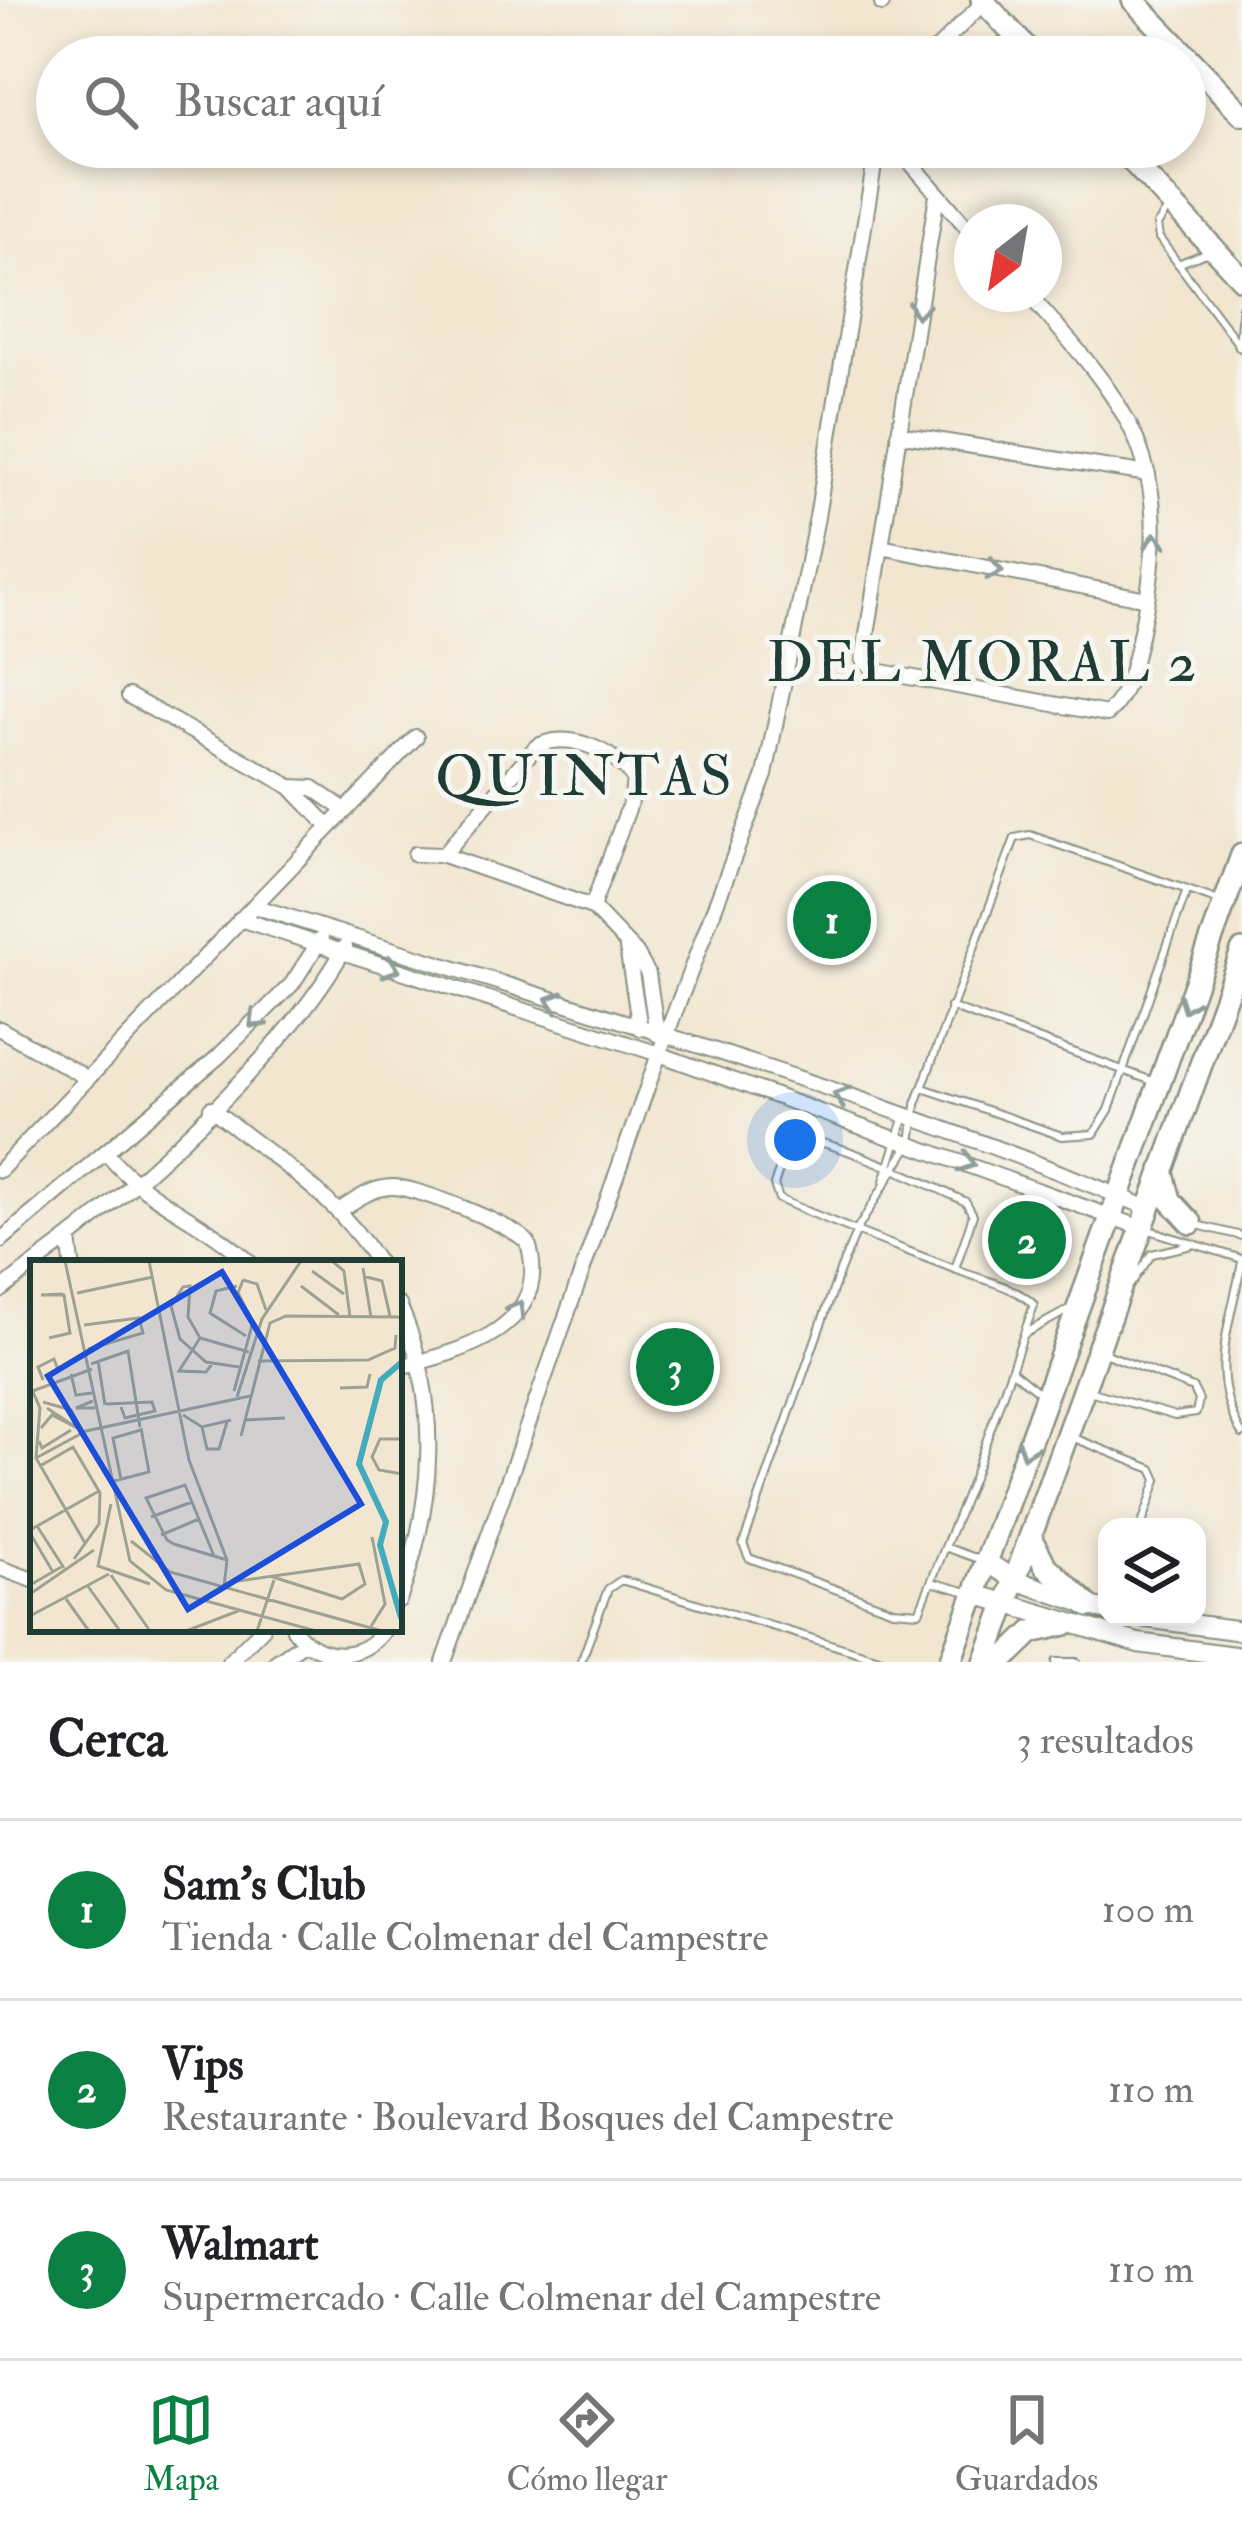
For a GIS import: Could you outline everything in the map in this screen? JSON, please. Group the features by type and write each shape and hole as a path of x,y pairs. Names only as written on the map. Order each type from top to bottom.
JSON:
{"main road":[{"path":"1132,0 1167,36"},
{"path":"983,1 1016,36"},
{"path":"1206,77 1242,114"},
{"path":"1139,168 1242,279"},
{"path":"950,1662 1242,855"},
{"path":"985,1662 1242,951"},
{"path":"1162,1170 1170,1200 1191,1234"},
{"path":"1030,1537 1045,1565 1098,1608"},
{"path":"987,1562 1015,1580 1098,1608"},
{"path":"975,1594 1171,1656 1242,1658"},
{"path":"1001,1662 1032,1632 1066,1624"},
{"path":"1205,1626 1242,1631"}],"street":[{"path":"949,36 983,1"},
{"path":"444,1662 659,1054 661,1035 765,776 780,721 873,168"},
{"path":"914,168 954,213"},
{"path":"937,195 862,649 865,665 1107,714 1119,698 1156,565 1148,474 1108,385 1044,312"},
{"path":"898,434 1148,474"},
{"path":"880,547 1148,599"},
{"path":"129,696 291,787 329,827"},
{"path":"0,1170 416,737"},
{"path":"443,855 535,748 556,738 573,741 616,760 634,778 632,798 592,907"},
{"path":"291,787 313,788 345,810"},
{"path":"416,854 443,855 592,907 647,974 661,1035"},
{"path":"254,906 912,1115 1145,1218"},
{"path":"240,919 1115,1206"},
{"path":"0,1240 108,1155 261,1016 326,929"},
{"path":"40,1260 133,1185 211,1108 287,1027 351,936"},
{"path":"627,948 640,1028"},
{"path":"0,1028 87,1078"},
{"path":"211,1108 310,1180 340,1210 376,1260"},
{"path":"108,1155 133,1185 199,1223 246,1260"},
{"path":"340,1210 372,1190 401,1187 508,1225 528,1243 533,1278 514,1320 482,1340 402,1366"},
{"path":"69,1239 72,1260"},
{"path":"0,1291 30,1267"},
{"path":"402,1314 418,1362 430,1445 428,1498 402,1589"},
{"path":"0,1568 30,1579"},
{"path":"229,1662 259,1632"},
{"path":"296,1632 304,1642 341,1658 362,1652 382,1632"},
{"path":"276,1662 304,1642"}],"lane":[{"path":"1172,203 1156,230 1240,348"},
{"path":"1178,264 1218,248"},
{"path":"1240,348 1242,307"},
{"path":"956,1270 973,1215 971,1206 896,1172 801,1136 784,1148 774,1186 779,1199 858,1228 956,1270 1032,1302 1026,1333 924,1606 903,1612 776,1571 744,1552 749,1522 858,1228 896,1172 1005,856 1022,836 1224,903"},
{"path":"922,1088 1081,1138 1102,1126 1187,890"},
{"path":"950,1007 1159,1083"},
{"path":"884,1184 886,1168 904,1140 912,1115"},
{"path":"1145,1218 1242,1260 1221,1383 1242,1435"},
{"path":"1145,1218 1191,1234 1242,1236"},
{"path":"1113,1306 1153,1254 1191,1234"},
{"path":"1026,1333 1078,1304"},
{"path":"1082,1389 1175,1416 1191,1417 1198,1408 1193,1388 1096,1351"},
{"path":"1011,1370 1045,1398"},
{"path":"1066,1435 1153,1468 1157,1480 1145,1518"},
{"path":"944,1546 987,1562"},
{"path":"581,1662 608,1589 621,1580 889,1662"},
{"path":"931,1582 975,1594"},
{"path":"1056,1662 1077,1662"}],"place":[{"name":"Sam's Club","path":"832,920"},
{"name":"Vips","path":"1027,1240"},
{"name":"Walmart","path":"675,1367"}],"district":[{"name":"DEL MORAL 2","path":"983,663"},
{"name":"QUINTAS","path":"585,777"}]}
